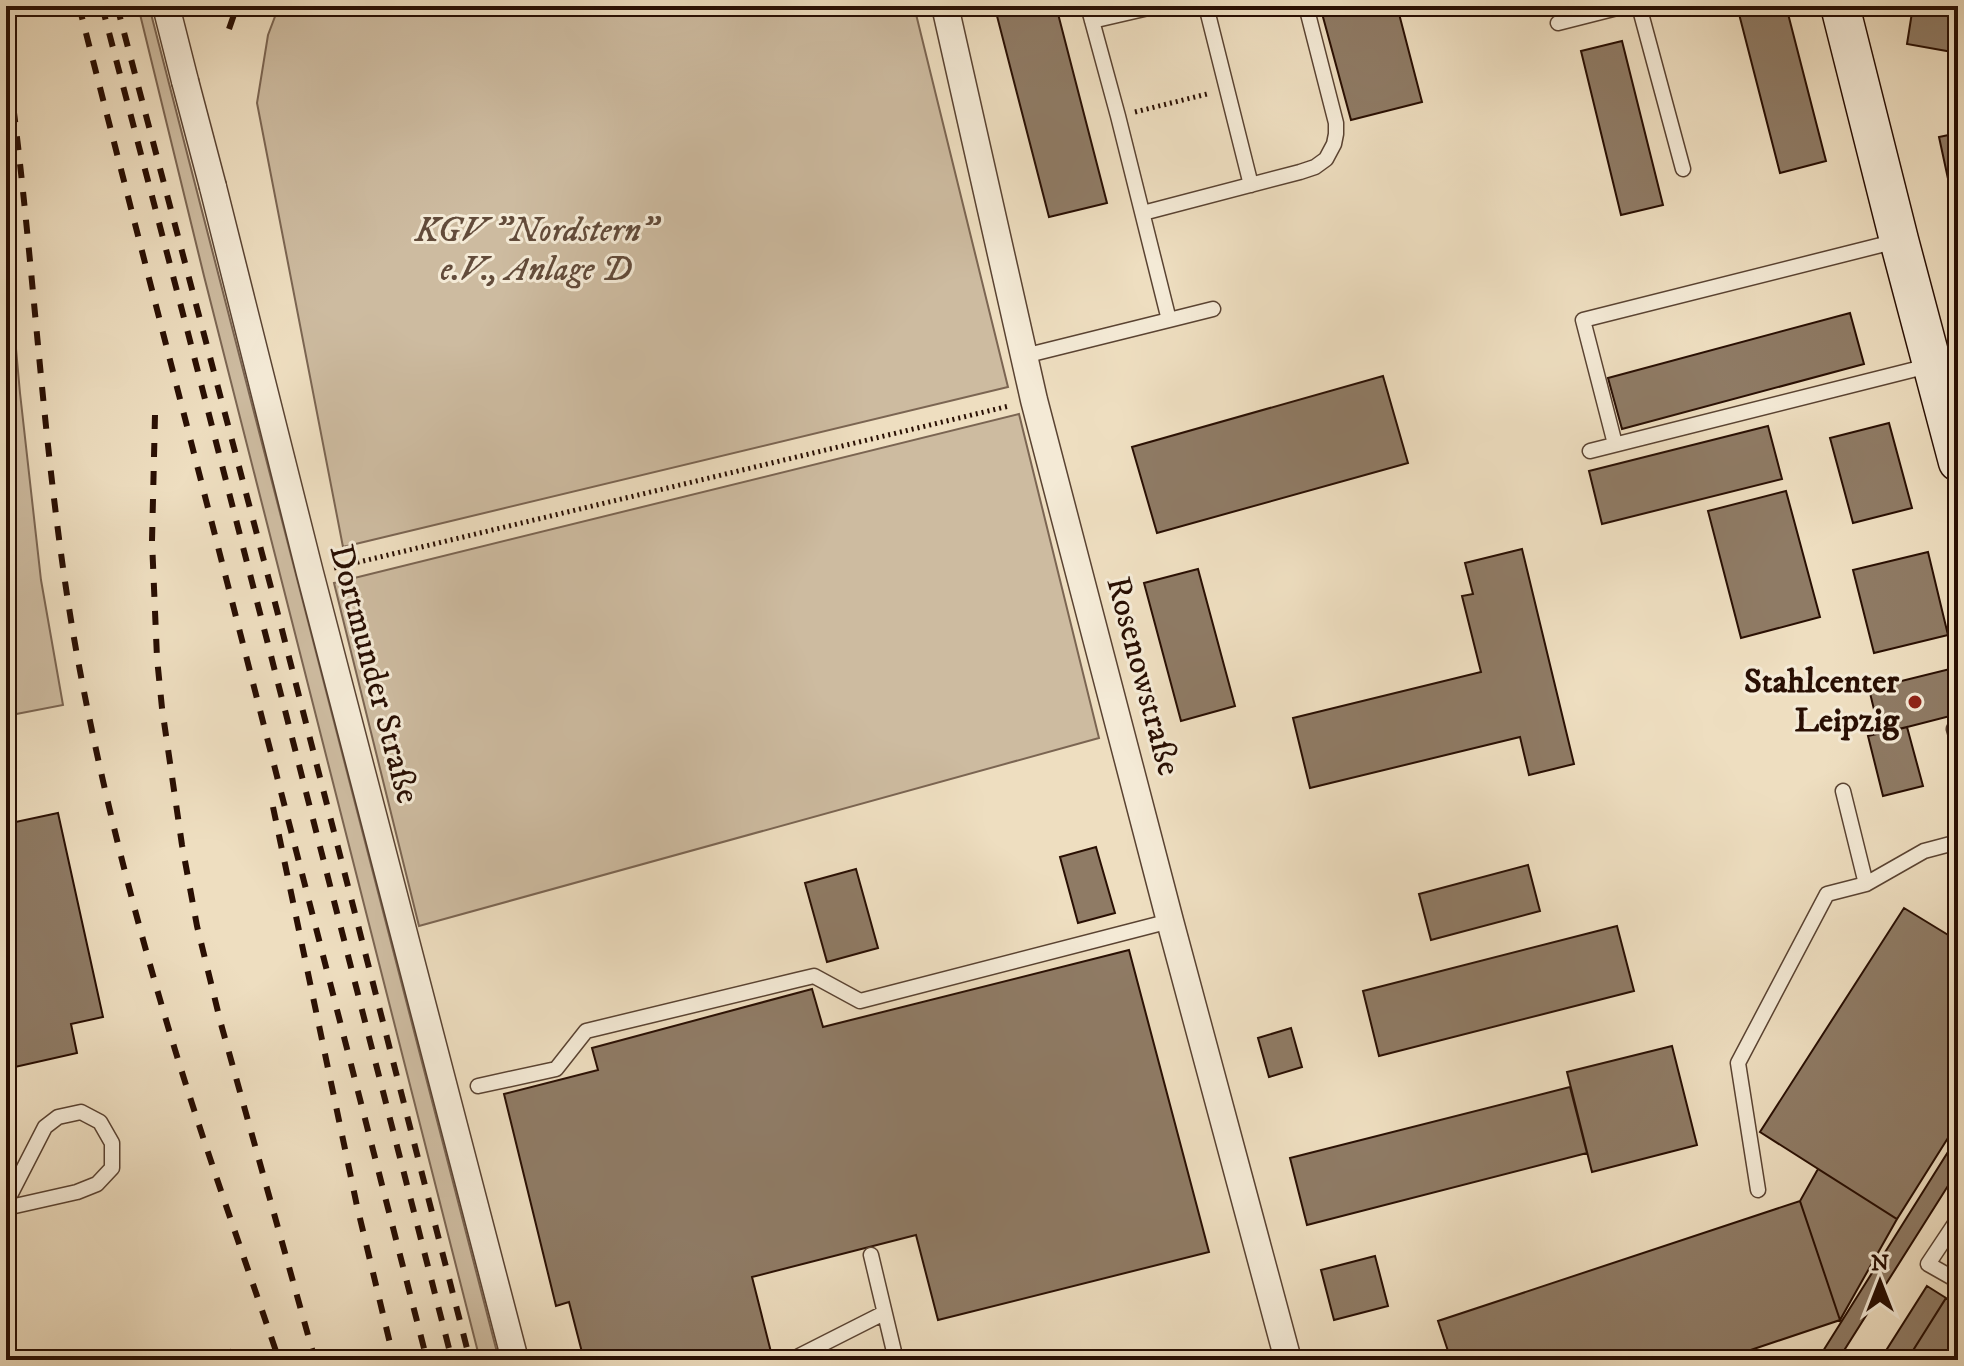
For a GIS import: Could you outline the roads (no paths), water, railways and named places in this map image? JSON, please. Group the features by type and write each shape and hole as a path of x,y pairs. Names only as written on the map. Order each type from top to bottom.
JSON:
{"main road":[{"path":"1840,6 1958,462"}],"street":[{"name":"Dortmunder Straße","path":"166,6 515,1360"},
{"name":"Rosenowstraße","path":"945,6 1034,400 1288,1360"}],"lane":[{"path":"1157,6 1090,13 1169,320"},
{"path":"1206,6 1251,185"},
{"path":"1143,213 1315,167 1326,159 1334,144 1336,123 1306,6"},
{"path":"1558,23 1625,6"},
{"path":"1639,6 1683,169"},
{"path":"1615,444 1583,320 1899,240"},
{"path":"1024,356 1213,309"},
{"path":"1590,451 1932,364"},
{"path":"1843,791 1866,884"},
{"path":"1758,1190 1738,1063 1827,894 1866,884 1924,851 1958,842"},
{"path":"478,1086 556,1069 586,1031 797,980 814,976 860,1001 1170,921"},
{"path":"81,1112 100,1122 112,1143 112,1168 97,1184 77,1192 6,1206 45,1127 58,1117 81,1112"},
{"path":"1958,1219 1928,1264 1958,1281"},
{"path":"871,1255 896,1360"},
{"path":"797,1360 799,1356 884,1313"}],"railway":[{"path":"79,6 427,1360"},
{"path":"102,6 452,1360"},
{"path":"117,6 470,1360"},
{"path":"229,29 237,6"},
{"path":"6,53 55,505 86,704 119,849 158,993 279,1360"},
{"path":"155,415 152,541 157,658 182,845 197,926 221,1024 315,1360"},
{"path":"273,807 357,1206 394,1360"}],"place":[{"name":"Stahlcenter Leipzig","path":"1915,702"}],"park label":[{"name":"KGV \"Nordstern\" e.V., Anlage D","path":"536,250"}]}
